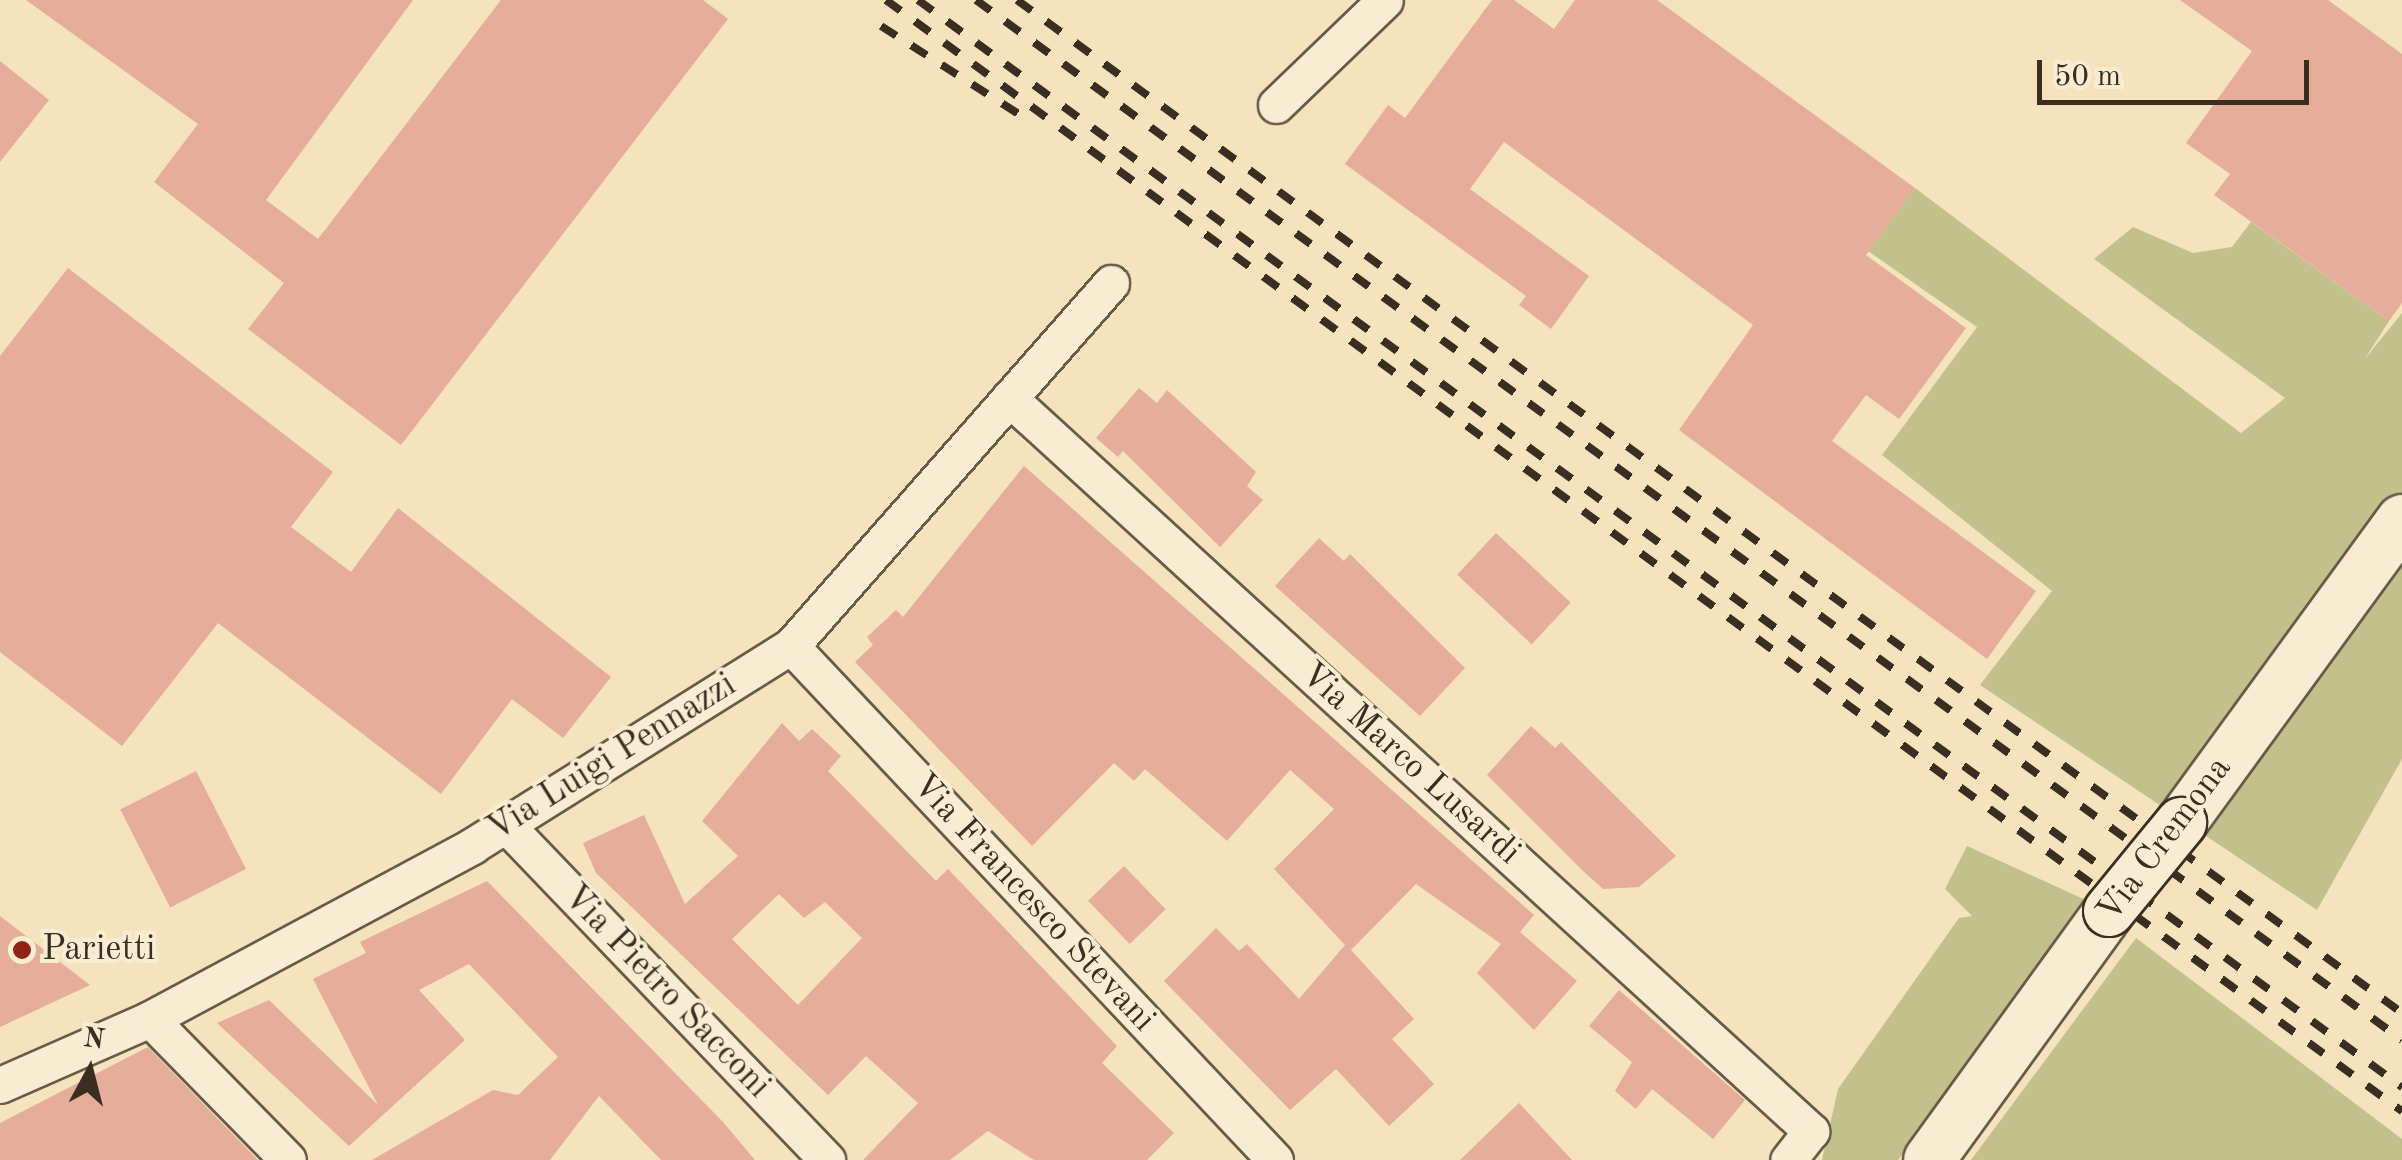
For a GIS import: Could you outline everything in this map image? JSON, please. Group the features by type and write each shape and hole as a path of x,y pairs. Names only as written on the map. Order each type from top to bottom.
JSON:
{"main road":[{"name":"Via Cremona","path":"1929,1160 2402,520"}],"street":[{"path":"1276,105 1385,0"},
{"name":"Via Luigi Pennazzi","path":"0,1085 150,1019 506,825 791,646 1111,283"},
{"name":"Via Marco Lusardi","path":"1009,398 1812,1131 1788,1160"},
{"name":"Via Francesco Stevani","path":"791,646 1275,1160"},
{"name":"Via Pietro Sacconi","path":"506,825 826,1160"},
{"path":"150,1019 288,1160"}],"shaded area":[{"path":"1915,188 2241,433 2285,398 2094,259 2133,227 2193,253 2232,247 2251,222 2389,321 2364,360 2402,313 2402,759 2317,910 1980,685 2052,591 1882,455 1977,327 1868,251"},
{"path":"1967,846 2090,902 1898,1160 1822,1160 1838,1089 1959,918 1972,916 1945,889"},
{"path":"2136,938 2402,1139 2402,1160 1971,1160"}],"building":[{"path":"26,0 413,0 266,200 318,239 501,0 703,0 728,19 401,445 248,329 284,283 154,182 198,124"},
{"path":"1492,0 1514,0 1554,29 1575,0 1657,0 1915,188 1866,255 1966,328 1899,419 1866,395 1832,441 2036,591 1987,659 1679,430 1753,325 1504,142 1470,189 1589,276 1551,329 1519,305 1526,296 1345,164 1388,105 1405,118"},
{"path":"2180,0 2328,0 2402,54 2402,303 2389,321 2214,195 2230,174 2186,143 2252,51"},
{"path":"0,61 49,100 0,162"},
{"path":"68,268 333,472 291,527 351,572 398,508 611,677 563,738 512,699 441,794 218,623 122,746 0,652 0,356"},
{"path":"1139,388 1157,403 1167,390 1256,472 1247,486 1263,500 1220,547 1123,451 1118,457 1096,438"},
{"path":"1024,466 1534,915 1520,932 1577,981 1534,1030 1477,973 1501,944 1416,884 1351,950 1414,1019 1392,1039 1434,1084 1389,1126 1336,1069 1290,1110 1164,981 1216,928 1239,951 1247,944 1299,999 1345,945 1274,869 1334,809 1290,770 1227,841 1145,769 1134,781 1114,763 1032,846 855,662 873,645 867,637 896,610 903,617"},
{"path":"1496,533 1571,603 1532,644 1457,575"},
{"path":"1319,538 1344,561 1350,554 1465,668 1420,716 1275,586"},
{"path":"782,723 799,741 812,729 841,756 828,771 936,881 948,869 1117,1046 1102,1063 1174,1133 1147,1160 1034,1160 988,1131 950,1160 863,1160 918,1103 866,1056 828,1095 596,873 583,843 644,815 685,904 738,856 702,821","holes":["779,894 804,918 825,902 862,938 798,1005 732,939"]},
{"path":"1531,726 1555,748 1561,742 1676,856 1639,887 1603,889 1487,775"},
{"path":"196,771 246,869 170,908 120,810"},
{"path":"1124,866 1166,909 1130,944 1088,901"},
{"path":"487,881 723,1122 755,1160 661,1160 599,1096 550,1160 372,1160 493,1090 518,1095 558,1057 469,964 419,990 465,1040 349,1146 217,1023 269,1000 378,1105 313,979 366,953 360,942"},
{"name":"Parietti","path":"0,916 90,985 0,1027"},
{"path":"1619,990 1745,1100 1713,1139 1652,1089 1636,1109 1615,1091 1632,1062 1589,1026"},
{"path":"148,1047 258,1160 0,1160 0,1123"},
{"path":"1519,1103 1572,1160 1460,1160 1493,1128"}],"railway":[{"path":"886,0 2402,1111"},
{"path":"918,0 2402,1087"},
{"path":"976,0 2402,1040"},
{"path":"1017,0 2402,1013"},
{"path":"881,26 1020,115"}],"place":[{"name":"Parietti","path":"22,950"}]}
